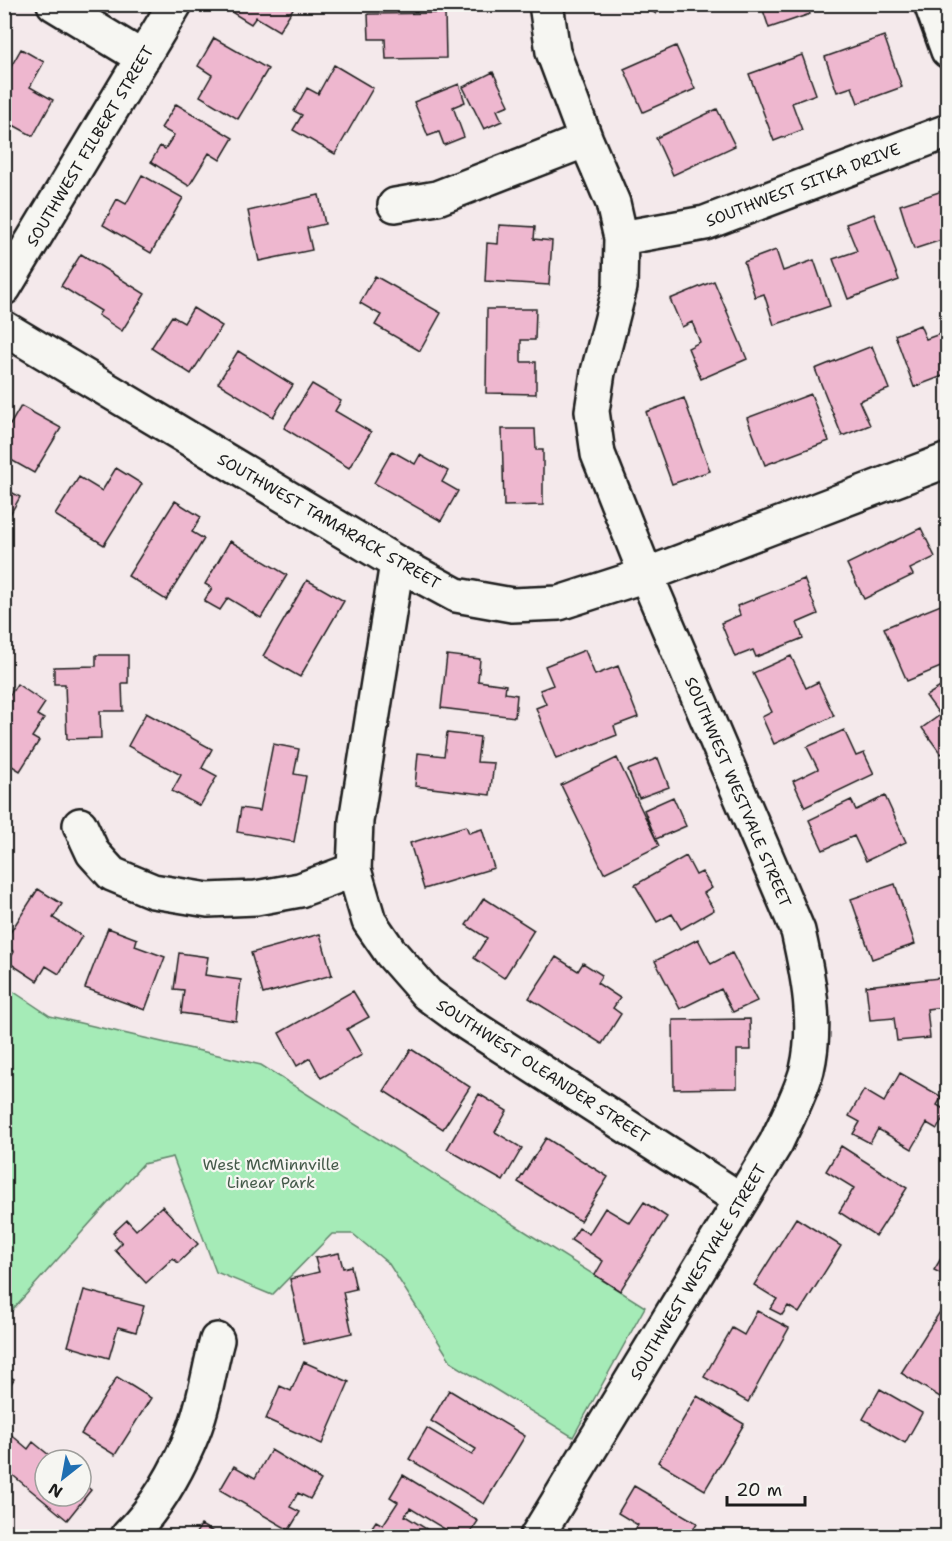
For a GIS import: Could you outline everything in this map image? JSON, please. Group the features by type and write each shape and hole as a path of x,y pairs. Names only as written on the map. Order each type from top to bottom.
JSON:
{"street":[{"path":"54,4 143,58"},
{"name":"SOUTHWEST FILBERT STREET","path":"4,288 175,4"},
{"name":"SOUTHWEST WESTVALE STREET","path":"537,1536 776,1143 794,1106 807,1070 812,1032 810,983 798,931 646,575 598,454 592,411 598,372 620,287 621,238 614,202 586,140 554,52 546,4"},
{"path":"932,4 948,51"},
{"name":"SOUTHWEST SITKA DRIVE","path":"621,238 705,223 948,131"},
{"path":"395,205 437,198 586,140"},
{"name":"SOUTHWEST TAMARACK STREET","path":"4,328 397,563 456,595 512,605 559,603 646,575 948,460"},
{"name":"SOUTHWEST OLEANDER STREET","path":"397,563 356,820 354,870 369,921 391,953 427,994 468,1024 741,1200"},
{"path":"80,825 93,853 112,874 153,891 208,900 256,898 300,890 354,870"},
{"path":"128,1536 142,1523 175,1473 195,1428 217,1340"}],"green space":[{"name":"West McMinnville Linear Park","path":"5,986 50,1016 261,1065 645,1307 573,1437 452,1363 389,1264 353,1234 332,1234 272,1295 216,1272 173,1157 143,1164 5,1318"}],"building":[{"path":"238,4 296,4 279,31 256,17 251,24 233,13"},
{"path":"641,4 662,4 656,14"},
{"path":"761,4 806,4 810,14 769,28"},
{"path":"445,13 446,58 386,59 385,39 369,39 368,14"},
{"path":"884,36 902,87 858,103 852,87 837,92 825,57"},
{"path":"214,38 268,69 238,119 200,96 212,75 198,66"},
{"path":"676,46 695,89 643,112 624,69"},
{"path":"21,49 44,62 30,87 53,100 33,136 4,120 4,79"},
{"path":"802,55 816,94 792,103 802,130 774,141 749,74"},
{"path":"334,65 373,88 335,154 293,130 302,115 294,111 307,88 318,94"},
{"path":"493,72 509,105 497,110 502,121 484,129 463,87"},
{"path":"459,84 465,102 453,107 464,137 444,145 439,132 428,136 414,102"},
{"path":"176,104 233,138 220,160 209,153 189,186 151,162 160,146 165,149 174,135 161,128"},
{"path":"717,109 735,146 673,175 656,138"},
{"path":"142,175 183,198 151,253 103,225 117,199 126,204"},
{"path":"948,189 948,238 914,249 900,205"},
{"path":"319,195 325,224 307,228 312,250 259,261 248,211"},
{"path":"874,214 899,280 848,299 833,259 857,251 846,224"},
{"path":"499,225 535,227 534,239 552,241 549,285 485,281 487,243 498,244"},
{"path":"776,250 783,271 814,260 830,306 774,325 764,294 755,297 744,262"},
{"path":"81,254 145,294 122,331 98,315 101,311 61,286"},
{"path":"375,276 441,313 420,351 375,325 381,315 360,303"},
{"path":"714,281 747,359 701,379 688,348 700,342 692,322 682,327 670,299"},
{"path":"193,308 222,326 191,374 151,348 172,316 184,323"},
{"path":"487,309 536,309 535,340 521,340 521,362 536,362 536,394 486,393"},
{"path":"920,325 926,339 948,331 948,374 914,387 895,335"},
{"path":"872,346 889,389 859,401 870,425 842,436 815,369"},
{"path":"238,351 293,385 273,417 218,383"},
{"path":"312,384 341,401 335,411 371,432 349,468 284,428"},
{"path":"811,394 829,441 765,465 747,418"},
{"path":"684,398 710,471 672,484 646,412"},
{"path":"21,406 61,428 34,473 4,456 4,422 10,425"},
{"path":"502,429 535,429 536,450 543,450 543,505 504,506"},
{"path":"392,451 415,464 420,455 448,471 442,482 458,491 441,521 374,483"},
{"path":"116,468 142,484 104,545 55,515 79,477 102,491"},
{"path":"4,488 20,497 4,525"},
{"path":"175,501 201,517 192,532 204,539 166,600 128,576"},
{"path":"921,528 935,557 910,569 913,575 864,599 847,564"},
{"path":"230,541 287,575 261,618 228,598 220,610 204,601 212,588 205,584"},
{"path":"804,579 818,614 797,623 803,638 756,657 753,650 735,657 721,623 740,615 737,606"},
{"path":"307,580 344,601 300,677 263,656"},
{"path":"948,602 948,639 942,641 948,654 948,664 907,681 884,628"},
{"path":"585,650 595,675 618,666 638,717 614,726 617,735 556,759 536,708 546,704 540,690 553,685 545,666"},
{"path":"96,655 128,655 128,683 122,683 123,711 100,711 101,738 67,739 65,684 54,684 54,667 96,666"},
{"path":"447,655 480,659 478,681 506,685 505,693 517,695 515,717 441,708"},
{"path":"791,656 806,688 818,682 834,716 774,744 762,717 772,712 753,673"},
{"path":"948,682 948,749 941,754 922,728 940,715 926,696"},
{"path":"17,684 45,703 37,715 44,719 32,737 39,741 20,771 4,761 4,695 8,698"},
{"path":"146,713 212,749 202,768 217,776 200,806 172,791 181,775 128,746"},
{"path":"844,730 856,756 864,753 874,774 805,807 793,781 818,769 807,747"},
{"path":"447,733 480,737 477,762 494,763 490,795 415,786 418,753 444,756"},
{"path":"273,744 299,749 294,774 306,776 294,842 237,832 241,808 260,811"},
{"path":"617,758 659,846 604,873 561,785"},
{"path":"658,758 669,787 639,798 628,770"},
{"path":"885,796 906,842 866,861 854,836 823,850 809,820 851,800 856,810"},
{"path":"673,797 686,826 656,839 644,810"},
{"path":"466,826 469,833 482,829 494,868 424,889 410,843"},
{"path":"686,856 696,875 702,872 712,888 704,893 714,910 681,929 672,914 657,922 635,885"},
{"path":"895,884 915,944 872,959 851,899"},
{"path":"38,889 62,904 53,918 82,936 59,974 46,966 37,981 8,962 14,952 4,945 4,942"},
{"path":"484,898 534,930 504,978 474,958 487,938 466,925"},
{"path":"108,928 137,939 135,946 165,957 145,1010 85,988"},
{"path":"320,934 332,975 263,994 251,953"},
{"path":"698,939 711,964 732,953 757,1001 733,1012 721,989 680,1009 655,961"},
{"path":"179,953 208,957 205,975 241,980 236,1021 181,1013 184,990 174,989"},
{"path":"556,957 578,971 583,963 602,975 597,983 620,998 613,1008 621,1014 602,1044 529,998"},
{"path":"939,978 943,1007 927,1009 930,1038 897,1041 894,1018 870,1020 866,986"},
{"path":"353,991 369,1017 347,1029 362,1055 321,1078 310,1058 297,1066 279,1033"},
{"path":"750,1019 751,1050 737,1050 737,1088 674,1089 673,1020"},
{"path":"411,1049 470,1087 443,1129 384,1091"},
{"path":"900,1073 942,1097 937,1105 947,1111 937,1129 927,1123 912,1149 878,1129 870,1143 853,1134 860,1122 849,1116 864,1090 884,1102"},
{"path":"479,1094 507,1111 495,1132 522,1148 503,1181 447,1149"},
{"path":"546,1138 608,1177 580,1221 518,1182"},
{"path":"841,1146 907,1188 876,1236 839,1212 854,1188 826,1171"},
{"path":"644,1202 667,1217 620,1291 595,1275 603,1261 571,1240 579,1228 589,1234 605,1208 630,1223"},
{"path":"162,1206 198,1244 178,1263 173,1258 146,1283 115,1250 122,1243 113,1233 127,1220 136,1230"},
{"path":"796,1218 841,1246 799,1313 788,1306 782,1315 770,1309 777,1299 754,1285"},
{"path":"948,1247 948,1277 934,1270"},
{"path":"339,1253 343,1268 351,1266 356,1289 343,1292 352,1333 304,1344 290,1279 319,1272 315,1258"},
{"path":"84,1290 144,1306 136,1332 118,1327 109,1358 68,1346"},
{"path":"948,1299 948,1402 901,1373"},
{"path":"757,1311 789,1328 748,1402 704,1377 732,1328 744,1335"},
{"path":"304,1362 349,1382 322,1444 266,1419 280,1386 291,1391"},
{"path":"4,1373 14,1379 4,1395"},
{"path":"117,1377 151,1398 115,1455 81,1434"},
{"path":"880,1389 922,1413 905,1443 863,1419"},
{"path":"449,1390 525,1436 484,1504 409,1459 427,1428 472,1455 476,1449 431,1421"},
{"path":"697,1396 744,1424 705,1490 658,1462"},
{"path":"8,1432 28,1449 33,1442 40,1448 33,1448 33,1492 4,1468 4,1436"},
{"path":"271,1450 321,1480 310,1499 298,1493 290,1507 300,1512 289,1530 220,1490 234,1466 255,1478"},
{"path":"403,1475 478,1521 468,1536 456,1536 410,1508 405,1516 438,1536 366,1536 376,1521 383,1525 398,1502 390,1497"},
{"path":"634,1486 697,1523 689,1536 631,1536 638,1525 618,1513"},
{"path":"52,1508 77,1508 67,1520"},
{"path":"201,1525 220,1536 194,1536"},
{"path":"241,1530 252,1536 237,1536"}]}
